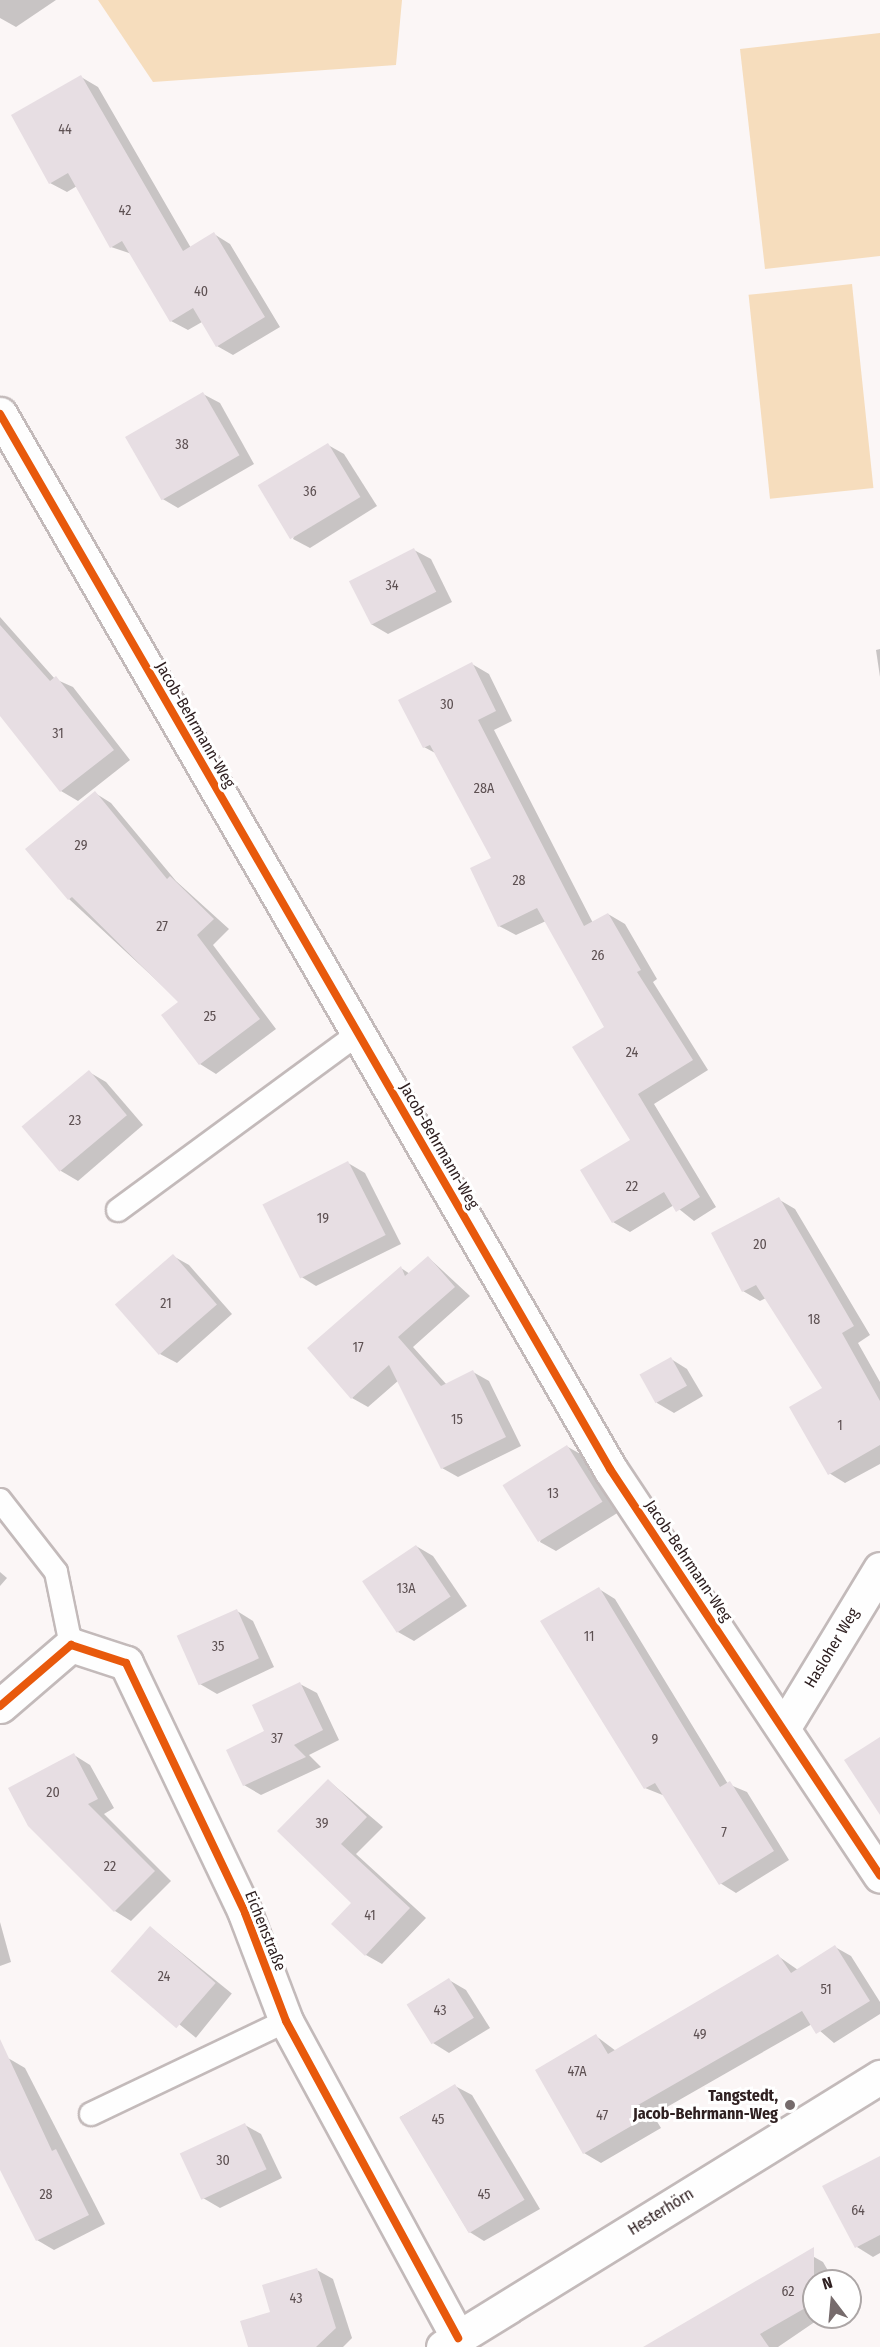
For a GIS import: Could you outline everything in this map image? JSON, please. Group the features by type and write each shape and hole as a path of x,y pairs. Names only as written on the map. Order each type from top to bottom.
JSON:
{"street":[{"name":"Jacob-Behrmann-Weg","path":"0,414 610,1469 784,1727 880,1875"},
{"name":"Hasloher Weg","path":"784,1727 880,1569"},
{"path":"0,1706 71,1645"},
{"name":"Eichenstraße","path":"71,1645 126,1663 244,1913 286,2021 450,2343"},
{"name":"Hesterhörn","path":"450,2343 880,2077"}],"lane":[{"path":"118,1210 358,1034"},
{"path":"0,1500 57,1572 71,1645"},
{"path":"91,2114 286,2021"}],"shaded area":[{"path":"98,0 402,0 396,65 153,82"},
{"path":"880,33 880,256 765,269 740,49"},
{"path":"852,284 873,488 770,499 749,295"}],"building":[{"path":"81,75 183,251 214,232 265,317 216,347 193,308 170,322 122,241 110,248 68,173 49,184 11,115"},
{"path":"203,392 240,455 162,500 125,437"},
{"path":"328,443 360,497 290,539 258,485"},
{"path":"414,548 436,592 371,625 349,581"},
{"path":"0,625 50,681 56,676 114,750 60,792 0,716"},
{"path":"472,662 496,711 478,720 584,926 608,913 641,970 637,972 693,1060 638,1094 700,1197 676,1212 664,1192 612,1223 580,1170 630,1140 572,1047 604,1027 537,908 498,927 470,868 491,858 430,745 423,748 398,700"},
{"path":"95,791 167,879 170,876 214,919 197,935 260,1019 199,1065 161,1015 178,1002 72,897 68,900 25,849"},
{"path":"89,1070 127,1115 60,1172 22,1127"},
{"path":"348,1161 386,1235 300,1279 262,1205"},
{"path":"779,1197 854,1326 842,1333 880,1401 880,1445 828,1475 789,1407 822,1388 756,1285 742,1292 711,1233"},
{"path":"173,1254 217,1305 159,1355 115,1305"},
{"path":"428,1256 455,1287 398,1337 441,1386 473,1370 506,1437 441,1469 389,1365 351,1399 307,1348 401,1266 405,1276"},
{"path":"671,1357 687,1386 656,1403 640,1374"},
{"path":"567,1445 603,1502 538,1542 503,1485"},
{"path":"416,1545 451,1596 397,1633 362,1581"},
{"path":"599,1587 720,1787 730,1781 774,1851 719,1885 655,1783 644,1789 540,1621"},
{"path":"237,1609 259,1658 199,1685 177,1636"},
{"path":"300,1682 323,1730 294,1745 306,1757 243,1786 226,1750 264,1731 252,1705"},
{"path":"880,1737 880,1815 844,1760"},
{"path":"74,1753 98,1799 88,1804 155,1871 114,1912 28,1826 8,1788"},
{"path":"328,1779 367,1817 341,1844 410,1908 365,1956 331,1924 351,1903 277,1831"},
{"path":"150,1926 216,1983 176,2028 111,1971"},
{"path":"835,1945 870,2001 816,2034 802,2011 638,2105 645,2118 583,2154 535,2070 596,2034 608,2054 778,1954 791,1973"},
{"path":"449,1978 474,2018 432,2044 407,2004"},
{"path":"0,2039 52,2151 56,2149 89,2215 36,2241 0,2170"},
{"path":"455,2084 525,2200 469,2233 399,2117"},
{"path":"245,2123 267,2169 201,2200 180,2153"},
{"path":"880,2156 880,2235 855,2248 822,2186"},
{"path":"814,2247 814,2269 802,2269 802,2310 760,2334 769,2347 643,2347"},
{"path":"317,2268 336,2328 316,2347 248,2347 240,2321 270,2312 262,2285"}],"cycle path":[{"path":"0,414 610,1469 880,1875"},
{"path":"0,1706 71,1645 126,1663 245,1913 286,2021 458,2338"}],"place":[{"name":"Tangstedt, Jacob-Behrmann-Weg","path":"790,2105"}]}
